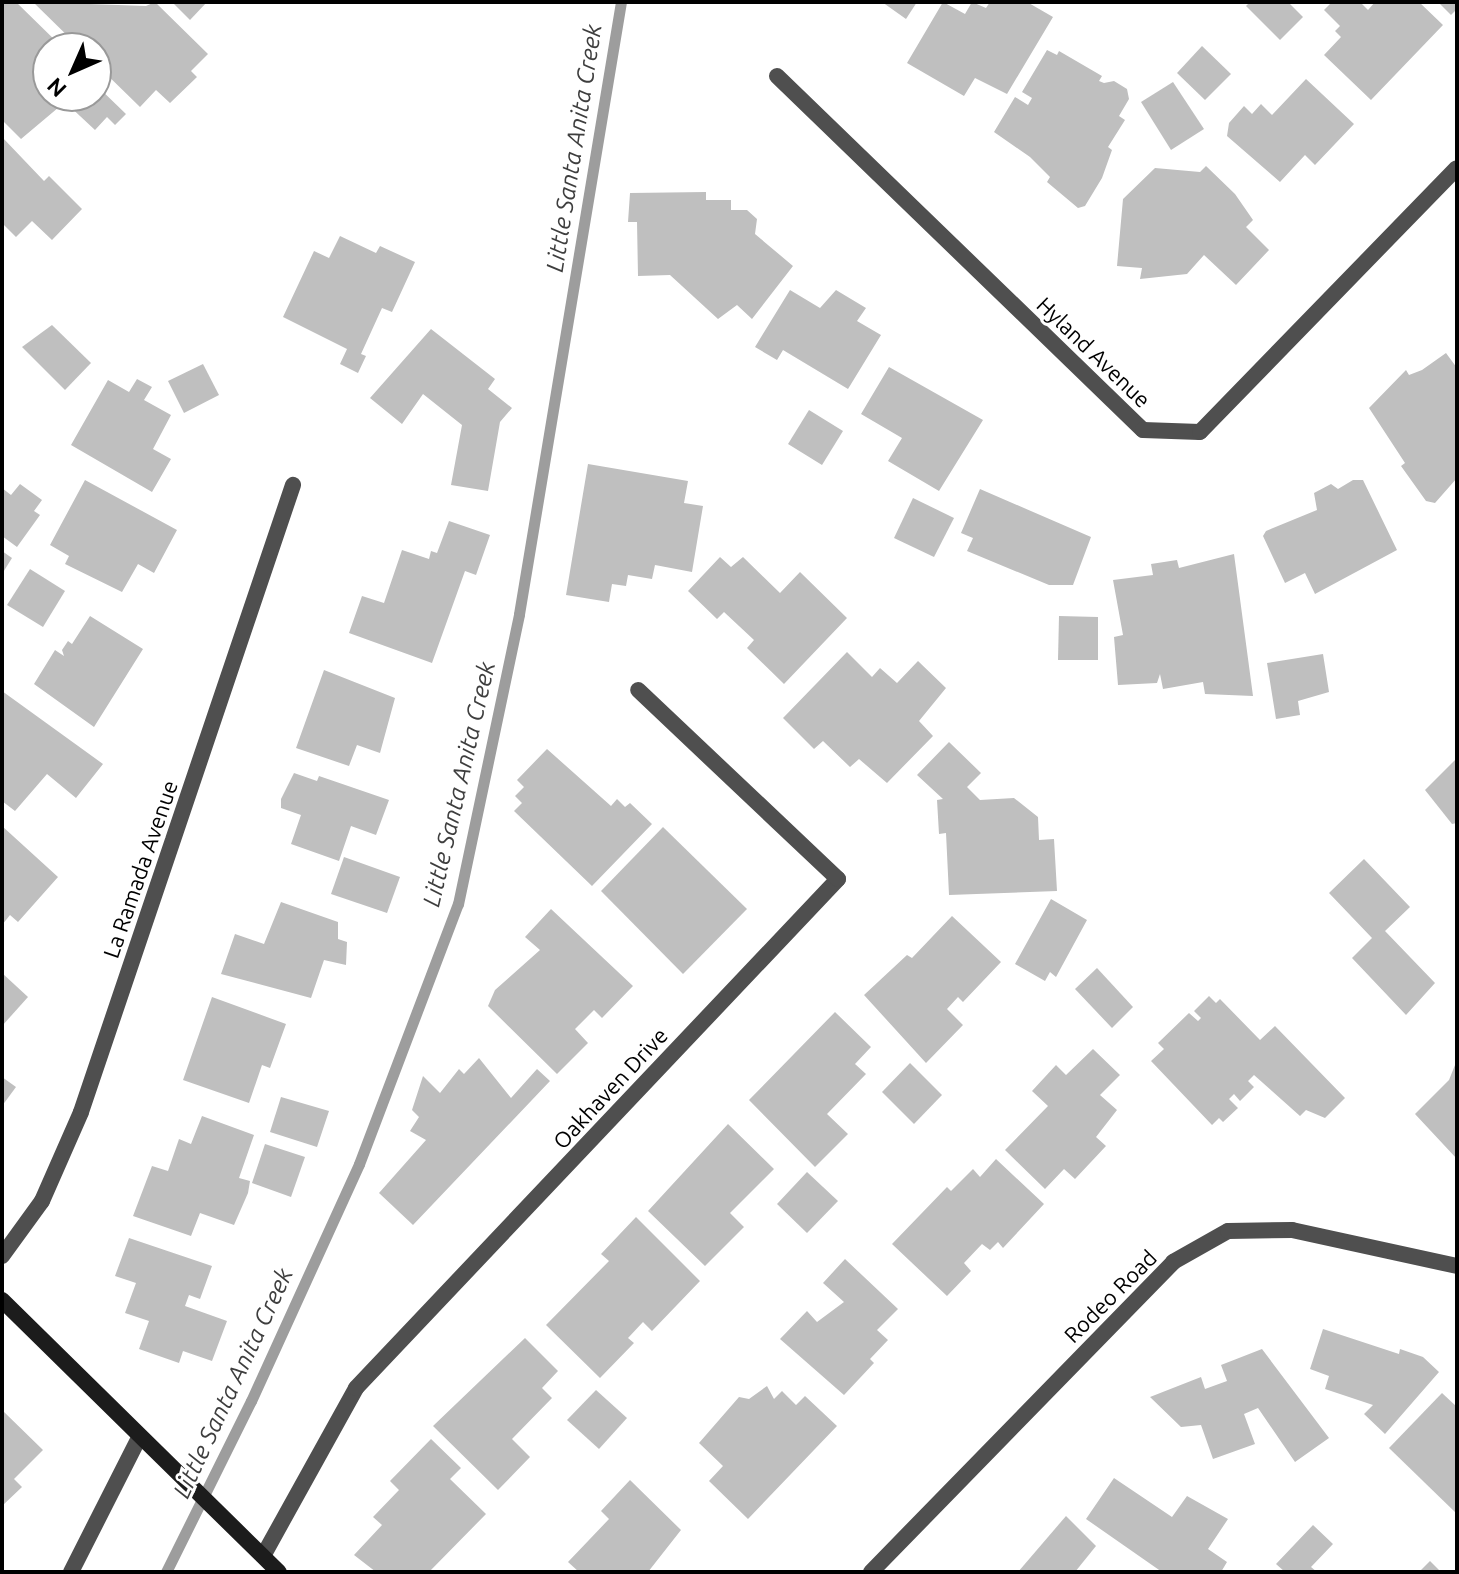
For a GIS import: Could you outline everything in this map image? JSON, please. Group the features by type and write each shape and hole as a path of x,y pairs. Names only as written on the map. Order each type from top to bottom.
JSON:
{"street":[{"name":"Hyland Avenue","path":"777,76 1143,430 1200,432 1457,168"},
{"name":"La Ramada Avenue","path":"2,1256 42,1201 81,1112 293,485"},
{"name":"Oakhaven Drive","path":"263,1556 356,1388 838,879 638,690"},
{"name":"Rodeo Road","path":"871,1572 1173,1262 1228,1231 1292,1230 1457,1266"},
{"path":"2,1300 139,1438 279,1572"},
{"path":"71,1572 139,1438"}],"building":[{"path":"2,2 16,2 47,32 32,32 32,112 53,112 21,139 2,120"},
{"path":"33,2 146,6 155,2 208,54 191,71 197,77 170,103 156,90 140,107 112,80 112,32 64,32"},
{"path":"172,2 207,2 190,20"},
{"path":"882,2 917,2 906,19"},
{"path":"943,2 965,14 972,2 986,8 990,2 1027,2 1053,17 1007,94 975,78 964,96 907,63"},
{"path":"1250,2 1288,2 1303,17 1280,40 1246,6"},
{"path":"1332,2 1360,2 1368,10 1375,2 1419,2 1443,25 1371,100 1324,55 1341,37 1335,31 1340,26 1324,10"},
{"path":"1438,2 1457,2 1457,9 1451,15"},
{"path":"1202,46 1231,74 1205,100 1177,73"},
{"path":"1047,50 1057,55 1059,51 1102,76 1099,81 1114,81 1127,89 1129,99 1119,116 1125,120 1108,147 1112,150 1102,178 1085,206 1078,208 1047,182 1050,177 1030,157 994,132 1015,97 1028,105 1032,98 1022,92"},
{"path":"1306,79 1354,124 1315,165 1305,155 1280,182 1227,136 1229,123 1244,106 1252,114 1261,104 1272,115"},
{"path":"1173,82 1204,129 1171,150 1141,102"},
{"path":"112,100 126,114 115,125 107,117 95,130 76,112 112,112"},
{"path":"2,137 44,181 49,176 82,209 52,240 32,221 16,237 2,223"},
{"path":"1206,166 1235,194 1253,220 1246,227 1269,250 1236,285 1204,255 1187,274 1140,279 1142,268 1117,266 1123,199 1155,168 1200,172"},
{"path":"706,192 706,200 731,200 731,210 747,210 757,219 755,234 793,266 752,319 737,305 718,319 670,275 638,276 637,222 628,222 630,193"},
{"path":"340,236 376,253 380,246 415,262 392,312 382,308 361,354 366,356 358,373 340,364 347,349 283,317 314,251 329,258"},
{"path":"790,290 820,308 836,290 866,308 857,321 881,335 848,389 783,350 777,360 755,347"},
{"path":"52,325 91,363 65,390 22,347"},
{"path":"431,329 495,379 488,389 512,408 500,422 488,491 451,485 462,425 423,394 402,424 370,398"},
{"path":"1446,353 1457,368 1457,478 1435,503 1426,501 1401,466 1405,463 1369,408 1406,370 1409,375 1422,370"},
{"path":"203,364 219,395 184,413 168,381"},
{"path":"889,367 983,420 939,491 888,461 902,438 861,414"},
{"path":"137,379 152,387 144,400 171,415 153,449 171,459 152,492 71,445 108,380 129,392"},
{"path":"809,410 843,431 822,465 788,444"},
{"path":"588,464 688,481 684,503 703,506 692,572 655,565 652,579 628,575 626,586 612,584 609,602 566,595"},
{"path":"85,480 177,530 154,573 138,564 122,592 65,564 69,556 50,545"},
{"path":"1353,480 1363,480 1397,550 1315,594 1305,573 1285,583 1263,536 1266,531 1317,510 1314,493 1331,484 1338,489"},
{"path":"20,484 42,500 34,511 40,515 17,547 2,536 2,488 11,495"},
{"path":"980,489 1091,537 1073,585 1049,585 967,551 973,538 961,533"},
{"path":"913,498 954,518 934,557 894,538"},
{"path":"449,521 490,535 476,575 465,571 432,663 349,633 362,596 384,603 402,550 429,559 431,551 437,553"},
{"path":"2,551 12,558 2,574"},
{"path":"1234,554 1253,696 1205,694 1203,682 1163,689 1160,674 1157,683 1118,685 1114,637 1123,635 1113,580 1153,575 1151,564 1177,560 1179,568"},
{"path":"720,557 731,567 743,557 780,593 800,572 847,618 784,684 747,648 754,640 724,612 717,619 688,591"},
{"path":"30,569 65,591 43,627 7,605"},
{"path":"90,616 143,649 94,727 34,684 55,650 64,656 62,650 68,641 72,644"},
{"path":"1059,616 1098,617 1098,660 1058,660"},
{"path":"847,652 872,677 880,668 897,683 918,661 946,688 919,721 933,736 887,783 859,759 850,767 823,741 814,749 783,718"},
{"path":"1323,654 1329,692 1298,701 1300,715 1276,719 1267,663"},
{"path":"324,670 395,698 380,753 357,745 349,766 296,748"},
{"path":"2,691 103,764 76,798 47,774 15,811 2,801"},
{"path":"949,742 981,773 967,787 980,800 1014,798 1038,817 1039,840 1054,839 1057,891 949,895 946,833 939,834 937,800 943,799 917,775"},
{"path":"547,749 611,806 617,799 625,807 630,803 652,824 592,886 514,811 522,803 515,796 524,787 517,780"},
{"path":"1457,758 1457,823 1452,824 1425,790"},
{"path":"294,773 317,781 319,776 389,800 376,835 351,826 339,861 291,844 301,815 281,808 281,799"},
{"path":"2,826 58,877 18,922 10,915 2,925"},
{"path":"663,827 747,909 683,974 601,891"},
{"path":"344,857 400,877 387,913 331,894"},
{"path":"1364,859 1410,907 1385,931 1435,983 1406,1015 1352,958 1372,938 1329,893"},
{"path":"1051,899 1087,920 1056,977 1050,972 1045,981 1015,964"},
{"path":"281,902 338,922 338,939 347,942 346,965 324,960 311,998 221,974 235,934 264,944"},
{"path":"551,909 633,986 602,1018 594,1010 575,1029 588,1043 557,1074 488,1006 495,990 540,950 525,937"},
{"path":"952,916 1001,962 963,1002 958,997 947,1009 963,1025 926,1063 864,995 907,955 912,958"},
{"path":"1097,968 1133,1007 1112,1028 1075,989"},
{"path":"2,973 28,997 2,1026"},
{"path":"1209,996 1216,1003 1220,999 1260,1040 1275,1026 1345,1098 1325,1118 1306,1110 1300,1116 1254,1075 1248,1081 1254,1087 1240,1101 1234,1094 1229,1099 1238,1108 1223,1122 1219,1118 1212,1125 1151,1061 1164,1049 1158,1043 1189,1013 1198,1021 1201,1018 1194,1011"},
{"path":"212,997 286,1024 270,1068 262,1065 249,1103 183,1080"},
{"path":"835,1012 871,1047 855,1064 866,1074 827,1114 848,1134 815,1167 749,1100"},
{"path":"1093,1049 1120,1075 1100,1095 1117,1110 1096,1137 1106,1146 1075,1179 1064,1169 1045,1189 1005,1150 1048,1106 1032,1091 1056,1065 1066,1075"},
{"path":"479,1058 511,1098 537,1069 550,1081 413,1225 379,1193 426,1140 410,1131 419,1117 412,1110 423,1076 440,1093 459,1069 464,1074"},
{"path":"1457,1060 1457,1159 1415,1114 1449,1080"},
{"path":"910,1063 942,1095 914,1124 882,1092"},
{"path":"2,1077 16,1087 2,1106"},
{"path":"281,1097 329,1111 317,1147 270,1132"},
{"path":"202,1116 254,1135 239,1178 250,1181 248,1193 234,1225 200,1213 191,1236 133,1216 152,1166 168,1171 179,1139 191,1144"},
{"path":"728,1124 774,1169 730,1213 744,1227 705,1266 648,1211"},
{"path":"265,1144 305,1157 291,1197 252,1183"},
{"path":"996,1159 1044,1204 1003,1248 998,1242 990,1250 982,1244 964,1263 971,1271 947,1296 892,1244 947,1187 951,1191 973,1169 980,1177"},
{"path":"807,1172 838,1201 807,1233 777,1204"},
{"path":"636,1217 700,1281 652,1331 643,1322 628,1338 634,1343 600,1378 546,1325 609,1261 601,1254"},
{"path":"129,1238 212,1266 200,1299 189,1295 185,1306 227,1321 212,1361 183,1351 179,1363 139,1349 149,1321 125,1313 136,1283 115,1276"},
{"path":"845,1259 898,1309 877,1330 888,1340 870,1359 874,1363 844,1395 780,1339 807,1311 817,1322 844,1302 823,1283"},
{"path":"1323,1329 1399,1354 1400,1349 1423,1357 1439,1372 1385,1434 1364,1414 1373,1405 1325,1389 1329,1376 1310,1369"},
{"path":"525,1338 558,1371 542,1388 552,1398 512,1439 530,1457 498,1490 433,1426"},
{"path":"1262,1349 1329,1438 1295,1462 1258,1408 1244,1414 1255,1444 1213,1459 1201,1425 1181,1427 1150,1397 1201,1377 1205,1389 1227,1381 1221,1365"},
{"path":"767,1386 774,1399 782,1391 796,1405 805,1396 837,1426 748,1519 709,1481 723,1466 699,1443 739,1397 749,1399"},
{"path":"596,1390 627,1418 599,1449 567,1420"},
{"path":"1442,1393 1457,1407 1457,1514 1389,1448"},
{"path":"2,1410 43,1450 14,1479 22,1487 2,1506"},
{"path":"431,1439 461,1468 450,1479 486,1514 429,1572 376,1572 354,1555 382,1525 373,1517 399,1490 390,1481"},
{"path":"1114,1478 1172,1517 1187,1496 1228,1519 1208,1549 1227,1562 1221,1572 1162,1572 1086,1519"},
{"path":"630,1480 681,1530 648,1572 579,1572 568,1562 609,1519 601,1511"},
{"path":"1066,1516 1096,1546 1075,1572 1018,1572"},
{"path":"1313,1525 1333,1544 1311,1567 1317,1572 1285,1572 1276,1564"},
{"path":"1430,1561 1441,1572 1419,1572"}],"waterway":[{"name":"Little Santa Anita Creek","path":"166,1572 251,1401 359,1164 458,904 519,614 621,2"}]}
